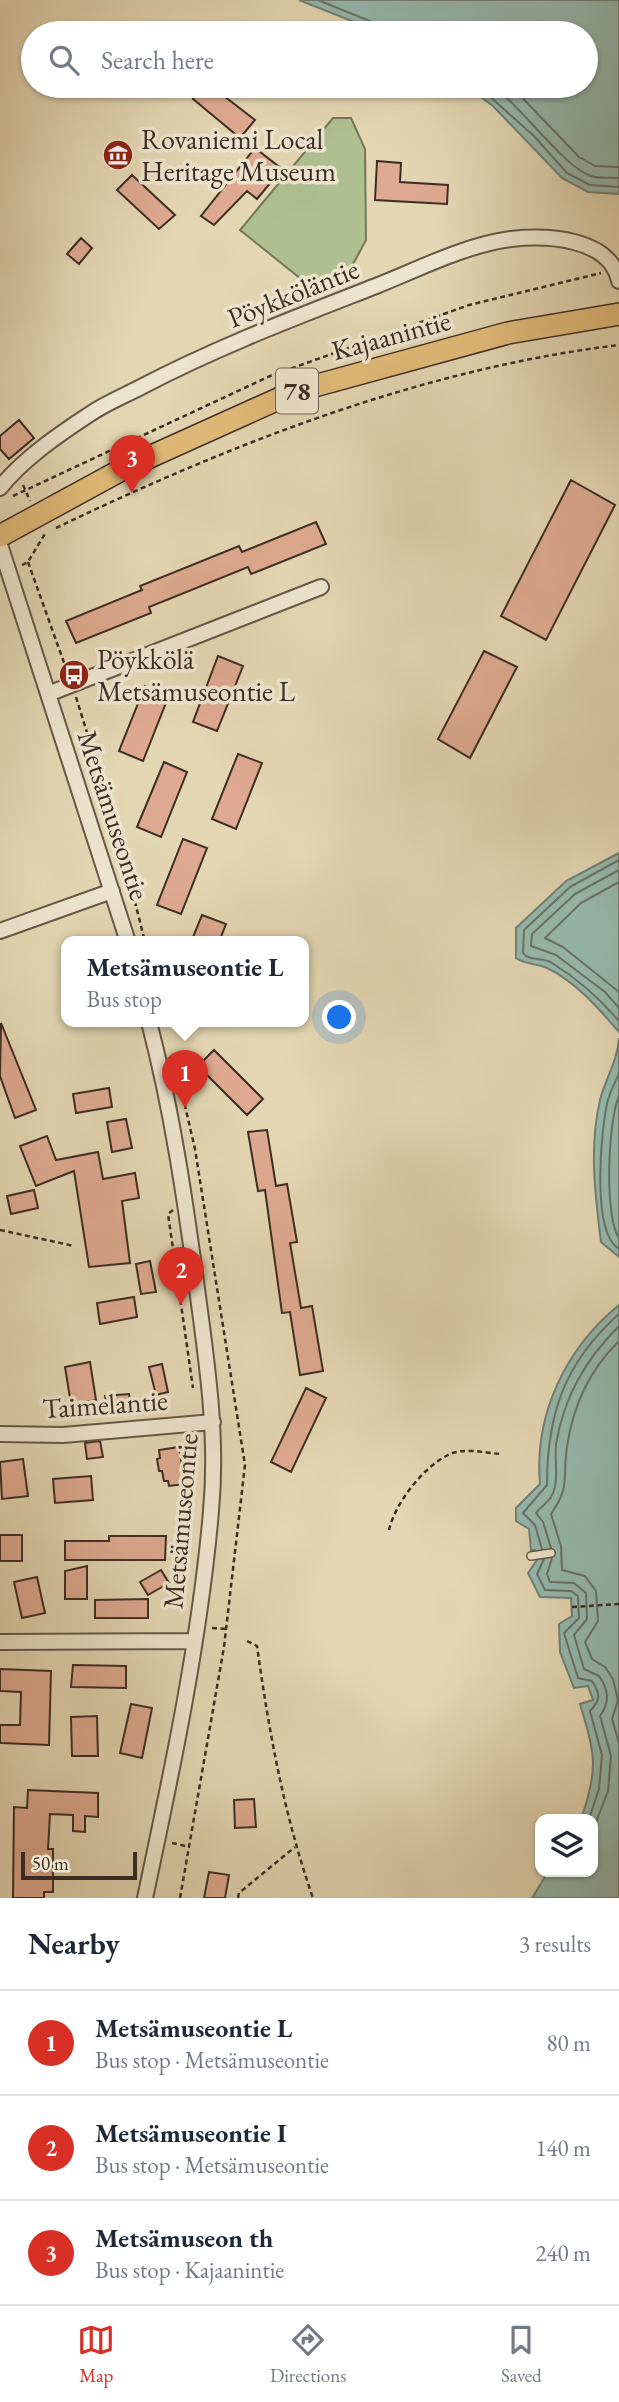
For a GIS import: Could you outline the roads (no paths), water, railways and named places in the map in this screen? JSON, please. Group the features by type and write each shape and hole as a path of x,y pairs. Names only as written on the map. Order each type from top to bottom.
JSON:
{"main road":[{"name":"Kajaanintie","path":"0,536 123,469 296,391 495,337 619,314"}],"street":[{"name":"Pöykköläntie","path":"0,488 16,469 91,413 169,372 265,329 473,248 511,239 548,239 600,250 610,259 619,281"},
{"name":"Metsämuseontie","path":"0,545 126,936"},
{"path":"48,694 321,587"},
{"path":"0,931 112,891"},
{"name":"Metsämuseontie","path":"145,1898 193,1642 211,1511 213,1422 186,1208 164,1079 150,1027"},
{"name":"Taimelantie","path":"0,1434 63,1435 213,1422"},
{"path":"0,1642 193,1642"}],"lane":[{"path":"531,1556 551,1553"}],"water":[{"path":"299,0 619,0 619,194 588,192 562,178 482,98 598,98 598,21 352,21"},
{"path":"619,853 619,1032 586,996 567,980 547,968 516,958 516,928 566,881"},
{"path":"619,1038 619,1257 601,1242 594,1153 600,1100 616,1055"},
{"path":"619,1305 619,1898 532,1898 545,1877 598,1877 598,1814 583,1814 591,1787 593,1761 580,1704 593,1700 588,1686 574,1688 560,1652 559,1624 572,1616 571,1598 540,1597 528,1573 537,1560 535,1550 531,1550 529,1529 516,1521 516,1508 540,1484 542,1433 557,1385 583,1342"}],"place":[{"name":"Rovaniemi Local Heritage Museum","path":"118,155"},
{"name":"Metsämuseon th","path":"132,493"},
{"name":"Pöykkölä Metsämuseontie L","path":"74,675"},
{"name":"Metsämuseontie L","path":"185,1108"},
{"name":"Metsämuseontie I","path":"181,1305"}]}
